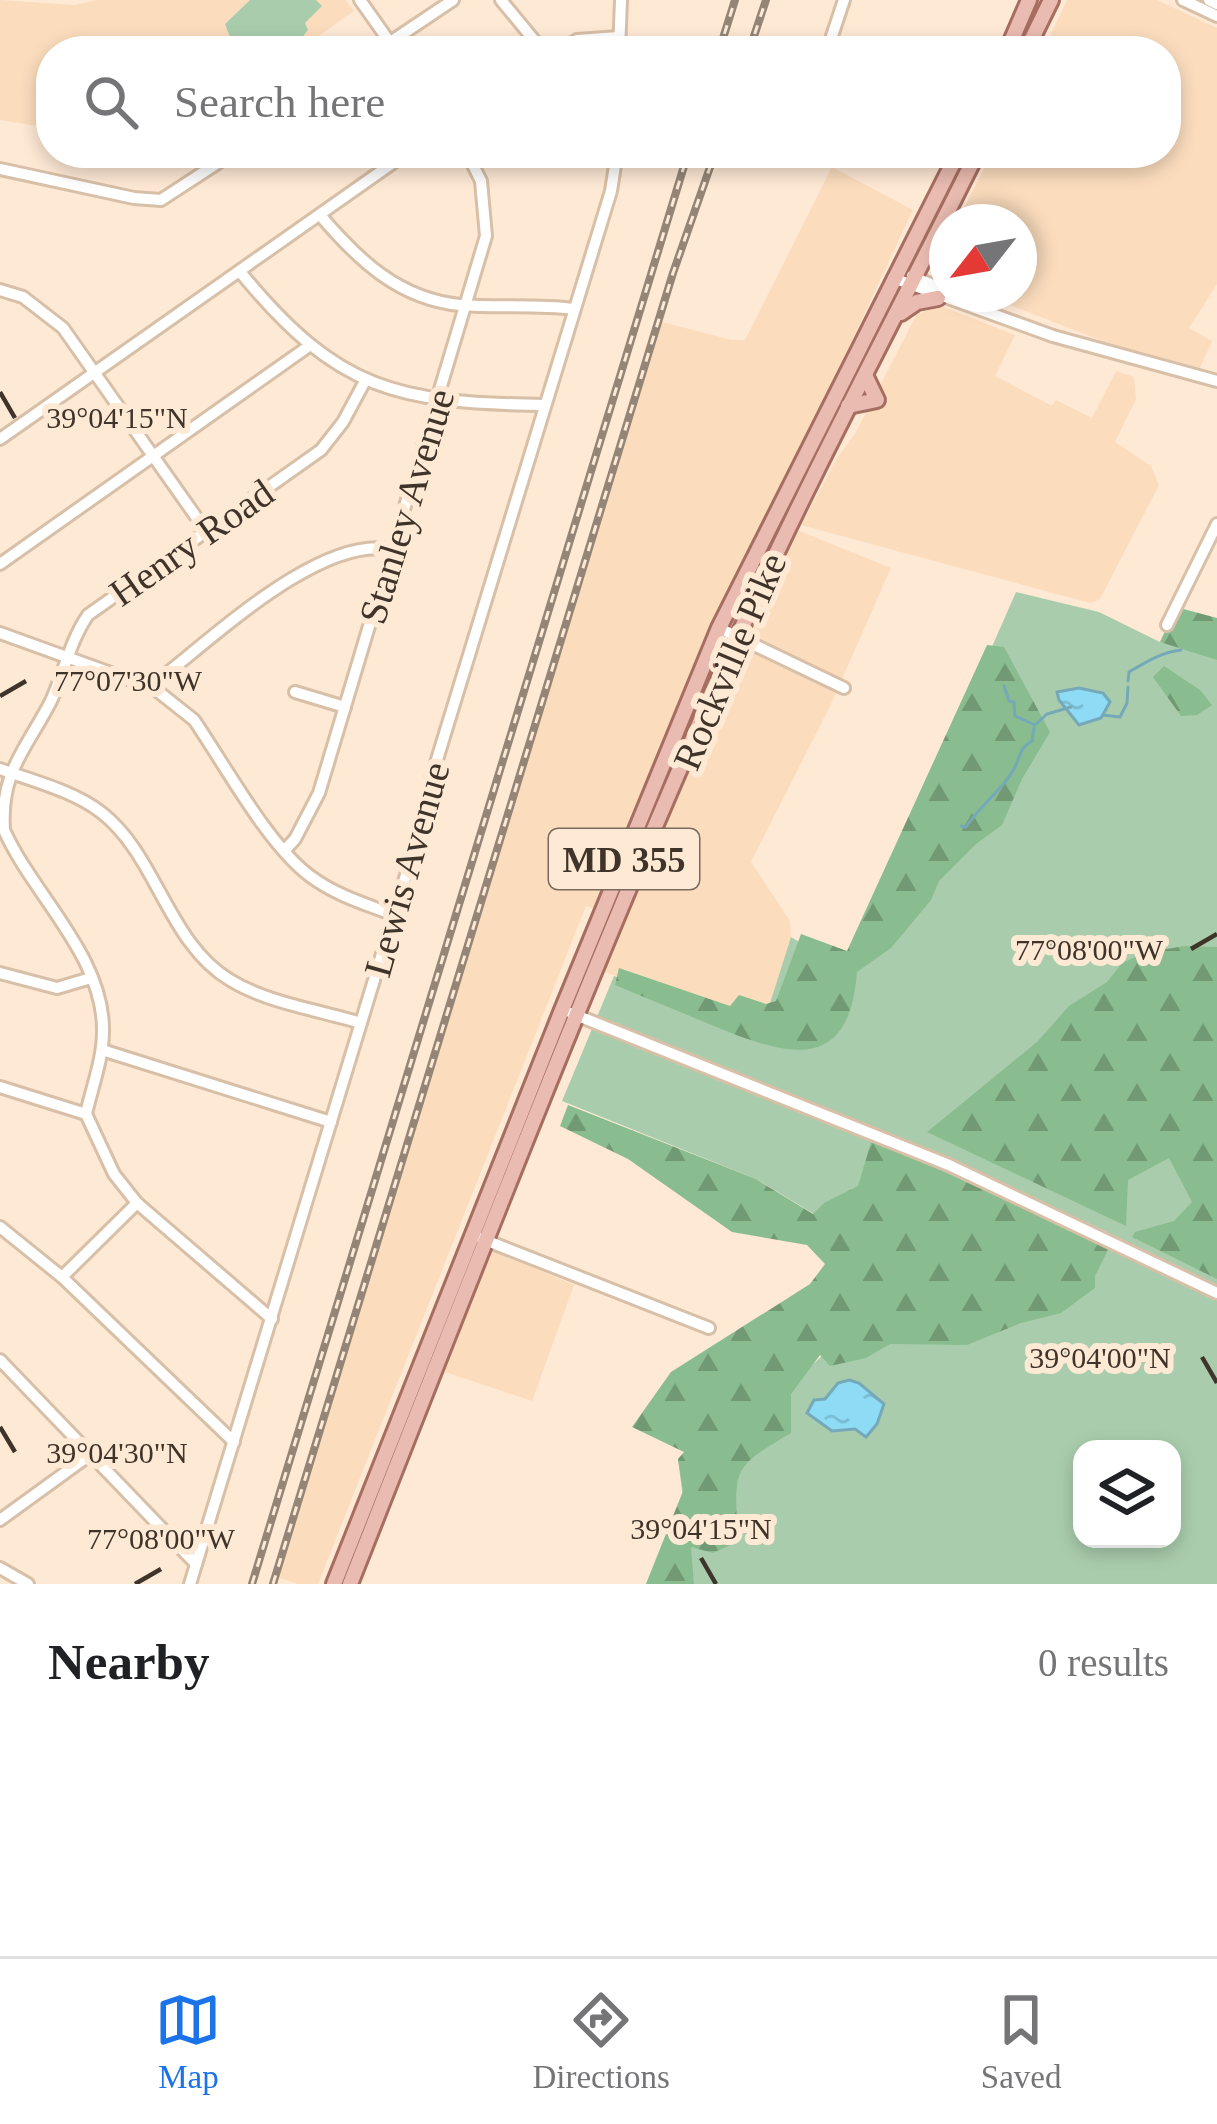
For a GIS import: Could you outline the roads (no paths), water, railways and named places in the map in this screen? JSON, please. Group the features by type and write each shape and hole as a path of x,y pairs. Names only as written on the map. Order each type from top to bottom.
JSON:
{"main road":[{"path":"1013,36 1029,0"},
{"path":"1033,36 1051,0"},
{"name":"Rockville Pike","path":"526,1124 562,1010 719,628 950,168"},
{"path":"893,320 969,168"},
{"path":"893,320 909,306 929,301"},
{"name":"Rockville Pike","path":"334,1584 526,1124 579,1016 737,638 848,406 877,400 865,375 893,320"},
{"name":"Rockville Pike","path":"350,1584 479,1238"}],"street":[{"path":"360,0 386,36"},
{"path":"406,36 453,0"},
{"path":"501,0 531,36"},
{"path":"619,36 621,0"},
{"path":"832,36 844,0"},
{"path":"1183,0 1217,16"},
{"path":"0,169 161,200 209,168"},
{"path":"0,439 386,168"},
{"name":"Stanley Avenue","path":"284,851 319,793 468,305 486,236 481,181 474,168"},
{"name":"Lewis Avenue","path":"190,1584 614,168"},
{"path":"320,215 354,255 392,283 434,299 574,310"},
{"path":"241,273 309,346 365,381 439,400 545,405"},
{"path":"895,274 929,288"},
{"path":"0,290 47,312 206,531"},
{"path":"991,312 1053,336 1217,381"},
{"path":"0,564 309,346"},
{"name":"Henry Road","path":"86,1114 102,1050 101,1009 92,978 6,852 5,771 50,704 88,615 321,450 365,381"},
{"path":"1167,626 1217,524"},
{"path":"155,689 161,678 301,574 370,547 393,550"},
{"path":"719,628 844,688"},
{"path":"0,633 155,689 194,720 284,851 307,874 336,893 394,915"},
{"path":"295,692 345,707"},
{"path":"5,771 101,812 119,830 197,951 230,981 361,1023"},
{"path":"0,973 57,988 92,978"},
{"path":"562,1010 949,1165 1217,1294"},
{"path":"102,1050 331,1122"},
{"path":"0,1087 86,1114 114,1174 137,1203 272,1319"},
{"path":"62,1277 137,1203"},
{"path":"0,1227 62,1277 234,1442"},
{"path":"479,1238 709,1328"},
{"path":"0,1360 196,1564"},
{"path":"3,1512 91,1454"},
{"path":"2,1572 28,1584"}],"water":[{"path":"1079,688 1103,693 1110,702 1101,718 1079,725 1059,700 1057,692"},
{"path":"849,1380 884,1404 866,1437 855,1429 832,1431 807,1413 814,1400 825,1399 838,1383"}],"waterway":[{"path":"1128,681 1135,668 1181,650"},
{"path":"1004,686 1009,701 1014,702 1015,716 1035,725 1047,714 1071,707"},
{"path":"1103,715 1120,717 1128,687"},
{"path":"961,826 966,827 1006,781 1032,741 1034,728"}],"railway":[{"path":"724,36 735,0"},
{"path":"754,36 766,0"},
{"path":"252,1584 683,168"},
{"path":"273,1584 673,273 710,168"}]}
